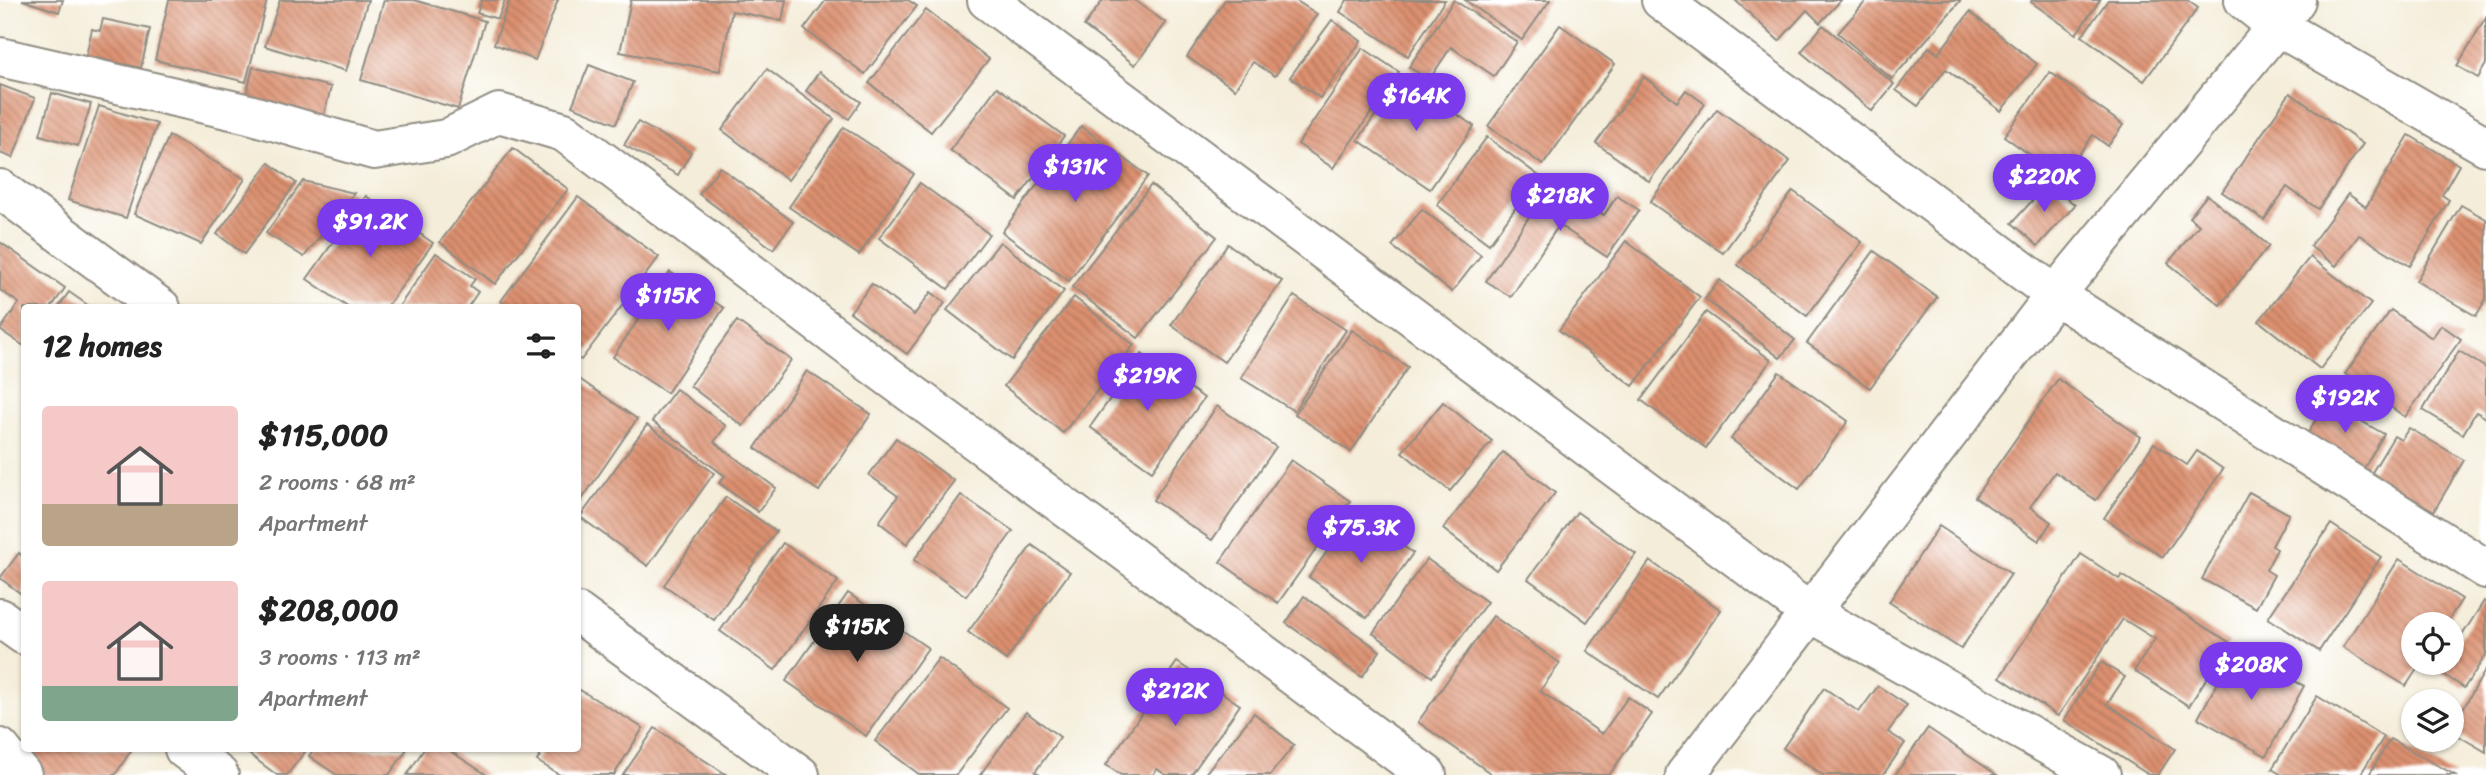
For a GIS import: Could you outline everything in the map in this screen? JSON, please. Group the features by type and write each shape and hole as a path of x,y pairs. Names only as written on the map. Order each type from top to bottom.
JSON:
{"street":[{"path":"987,0 1809,612 2101,775"},
{"path":"1661,0 2055,295 2486,569"},
{"path":"2244,0 2287,13 2486,146"},
{"path":"1685,775 2055,295 2287,13"},
{"path":"0,57 249,114 374,150 446,139 499,113 564,132 865,359 1427,775"},
{"path":"0,189 156,304"},
{"path":"581,615 800,775"},
{"path":"0,618 21,633"},
{"path":"0,748 22,775"},
{"path":"188,752 219,775"}],"building":[{"path":"22,0 63,0 59,12"},
{"path":"169,0 267,0 246,82 155,60"},
{"path":"280,0 368,0 346,71 265,46"},
{"path":"384,0 414,0 485,21 458,109 361,80"},
{"path":"482,0 505,0 498,19 477,13"},
{"path":"510,0 558,0 535,60 494,44"},
{"path":"631,0 786,0 782,21 732,11 720,71 620,52"},
{"path":"826,0 908,0 917,6 865,74 804,29"},
{"path":"1103,0 1134,0 1166,23 1135,65 1084,26"},
{"path":"1225,0 1295,0 1317,14 1275,76 1253,62 1235,89 1187,57"},
{"path":"1347,0 1445,0 1408,56 1340,12"},
{"path":"1454,0 1517,42 1494,76 1451,47 1429,80 1409,67"},
{"path":"1465,0 1550,0 1522,40"},
{"path":"1735,0 1841,0 1820,23 1807,10 1779,41"},
{"path":"1867,0 1961,0 1892,79 1838,33"},
{"path":"2100,0 2076,34 2031,2"},
{"path":"2108,0 2187,0 2198,8 2144,81 2082,36"},
{"path":"926,10 989,59 931,132 869,83"},
{"path":"1970,12 2037,64 2001,111 1946,69 1918,106 1896,90 1929,47 1938,54"},
{"path":"2486,17 2486,64 2478,78 2457,66"},
{"path":"103,19 150,29 141,68 86,56 92,29 100,31"},
{"path":"1332,20 1361,41 1320,98 1290,77"},
{"path":"1560,25 1615,64 1543,165 1488,126"},
{"path":"1823,25 1894,84 1872,111 1801,52"},
{"path":"1363,48 1399,72 1333,168 1298,144"},
{"path":"589,65 633,82 616,124 572,106"},
{"path":"253,67 331,87 322,123 244,104"},
{"path":"767,69 834,119 788,180 722,130"},
{"path":"819,72 861,102 849,119 806,91"},
{"path":"2050,72 2123,125 2108,146 2093,135 2062,178 2004,136"},
{"path":"1402,77 1474,126 1430,189 1358,140"},
{"path":"1644,77 1677,102 1686,90 1705,104 1649,181 1596,143"},
{"path":"0,85 35,98 13,158 0,153"},
{"path":"997,87 1064,136 1017,200 950,150"},
{"path":"52,93 91,104 78,146 40,135"},
{"path":"2290,93 2363,144 2318,209 2287,187 2264,220 2222,192"},
{"path":"99,106 157,124 126,218 68,200"},
{"path":"1717,109 1790,161 1723,253 1650,202"},
{"path":"638,122 691,152 678,175 624,145"},
{"path":"1081,126 1148,176 1069,281 1002,232"},
{"path":"844,127 914,174 859,255 789,207"},
{"path":"2409,135 2459,165 2442,195 2449,200 2410,266 2359,235 2336,266 2310,246 2348,194 2366,207"},
{"path":"169,136 245,179 201,244 134,214"},
{"path":"1487,137 1539,176 1489,244 1437,205"},
{"path":"513,148 568,189 495,284 440,242"},
{"path":"269,163 296,183 244,254 217,234"},
{"path":"720,167 793,222 773,249 699,194"},
{"path":"303,181 354,193 304,257 266,233"},
{"path":"1553,181 1604,215 1617,196 1639,210 1607,257 1559,225 1511,297 1486,281"},
{"path":"2049,182 2075,205 2038,246 2012,223"},
{"path":"920,183 989,234 948,289 879,238"},
{"path":"1151,185 1217,237 1138,338 1072,287"},
{"path":"1793,191 1862,242 1807,316 1738,265"},
{"path":"2207,195 2269,246 2220,305 2168,263 2199,225 2189,217"},
{"path":"366,196 433,243 389,304 343,304 307,279"},
{"path":"578,197 659,257 581,360 581,304 505,304 501,301"},
{"path":"2461,205 2486,219 2486,299 2476,316 2416,281"},
{"path":"1422,209 1481,255 1452,292 1392,246"},
{"path":"1626,241 1700,297 1633,386 1559,330"},
{"path":"0,242 65,288 54,304 21,304 21,344 0,330 19,303 0,290"},
{"path":"1000,242 1064,291 1012,360 947,310"},
{"path":"1228,244 1282,281 1224,362 1171,325"},
{"path":"1874,251 1937,297 1870,388 1807,343"},
{"path":"436,253 475,279 470,286 478,292 470,304 401,304"},
{"path":"2310,257 2371,304 2320,369 2259,321"},
{"path":"670,272 724,308 667,393 613,357"},
{"path":"1720,280 1795,340 1780,358 1705,299"},
{"path":"872,284 914,315 931,292 945,303 907,354 850,312"},
{"path":"69,292 86,304 61,304"},
{"path":"1294,296 1346,330 1294,411 1241,378"},
{"path":"1074,297 1134,345 1063,433 1004,386"},
{"path":"2391,310 2432,338 2441,325 2461,339 2405,417 2345,374"},
{"path":"1706,312 1771,360 1706,448 1641,400"},
{"path":"737,321 791,360 743,426 690,386"},
{"path":"1352,330 1408,367 1351,452 1295,414"},
{"path":"2459,351 2486,368 2486,418 2476,412 2463,434 2423,410"},
{"path":"1142,354 1204,398 1152,471 1090,427"},
{"path":"807,371 871,414 819,491 755,448"},
{"path":"1779,372 1848,421 1799,489 1731,439"},
{"path":"2058,379 2141,437 2096,500 2055,472 2030,507 2051,522 2039,541 1975,497"},
{"path":"581,380 637,419 581,501"},
{"path":"676,389 726,426 714,442 776,488 758,512 719,483 725,476 652,421"},
{"path":"2326,401 2384,434 2363,470 2306,437"},
{"path":"1443,402 1492,441 1450,491 1402,452"},
{"path":"1217,406 1276,447 1212,540 1153,500"},
{"path":"647,425 714,473 648,566 581,516"},
{"path":"2409,428 2464,460 2434,511 2371,474 2394,436 2401,440"},
{"path":"896,438 954,481 907,544 879,522 898,496 869,475"},
{"path":"2154,443 2187,465 2197,451 2223,469 2163,557 2104,518"},
{"path":"1503,452 1555,493 1496,570 1443,529"},
{"path":"1291,460 1350,501 1278,603 1220,562"},
{"path":"2249,492 2289,514 2272,546 2277,549 2266,570 2274,575 2256,608 2202,579"},
{"path":"961,495 1013,531 966,596 914,560"},
{"path":"726,497 776,531 714,620 664,585"},
{"path":"1355,512 1413,553 1367,618 1309,577"},
{"path":"1577,512 1636,554 1587,622 1528,579"},
{"path":"2331,524 2381,557 2319,651 2268,618"},
{"path":"1939,526 2011,574 1961,649 1889,602"},
{"path":"783,543 838,581 775,670 720,631"},
{"path":"1032,545 1070,572 1006,660 968,632"},
{"path":"19,553 21,594 0,578"},
{"path":"2081,554 2119,579 2122,575 2229,642 2189,706 2134,671 2155,639 2123,619 2058,716 2000,677"},
{"path":"1427,559 1487,602 1432,677 1373,633"},
{"path":"2399,559 2462,599 2454,612 2401,612 2401,675 2413,675 2406,686 2343,647"},
{"path":"1650,561 1721,610 1658,699 1587,651"},
{"path":"848,593 928,648 866,736 786,681"},
{"path":"1304,596 1380,651 1362,677 1286,623"},
{"path":"2484,601 2486,655 2464,688 2445,675 2464,675 2464,632"},
{"path":"1493,616 1560,663 1540,691 1602,734 1628,697 1652,714 1609,775 1493,775 1418,722"},
{"path":"2236,649 2304,686 2266,756 2198,718"},
{"path":"939,658 1007,708 956,775 920,775 875,741"},
{"path":"1177,662 1240,705 1191,775 1166,775 1157,769 1153,775 1121,775 1106,765"},
{"path":"2101,662 2125,677 2107,704 2175,749 2158,775 2149,775 2064,720"},
{"path":"2486,669 2486,752 2464,739 2464,707"},
{"path":"1878,686 1907,705 1888,732 1905,743 1883,775 1823,775 1783,748 1824,688 1859,712"},
{"path":"581,691 643,728 614,775 560,775 537,761 542,752 581,752"},
{"path":"2317,696 2384,737 2360,775 2282,775 2272,769"},
{"path":"1026,712 1060,737 1035,772 1040,775 980,775"},
{"path":"1254,713 1294,745 1270,775 1204,775"},
{"path":"655,728 727,775 623,775"},
{"path":"1928,728 1997,775 1895,775"},
{"path":"2390,739 2401,745 2401,752 2413,752 2455,775 2369,775"},
{"path":"25,752 130,752 115,775 42,775 20,760"},
{"path":"246,752 305,752 287,775 277,775"},
{"path":"312,752 405,752 389,775 337,775 309,756"},
{"path":"422,752 452,752 487,775 407,775"}]}
